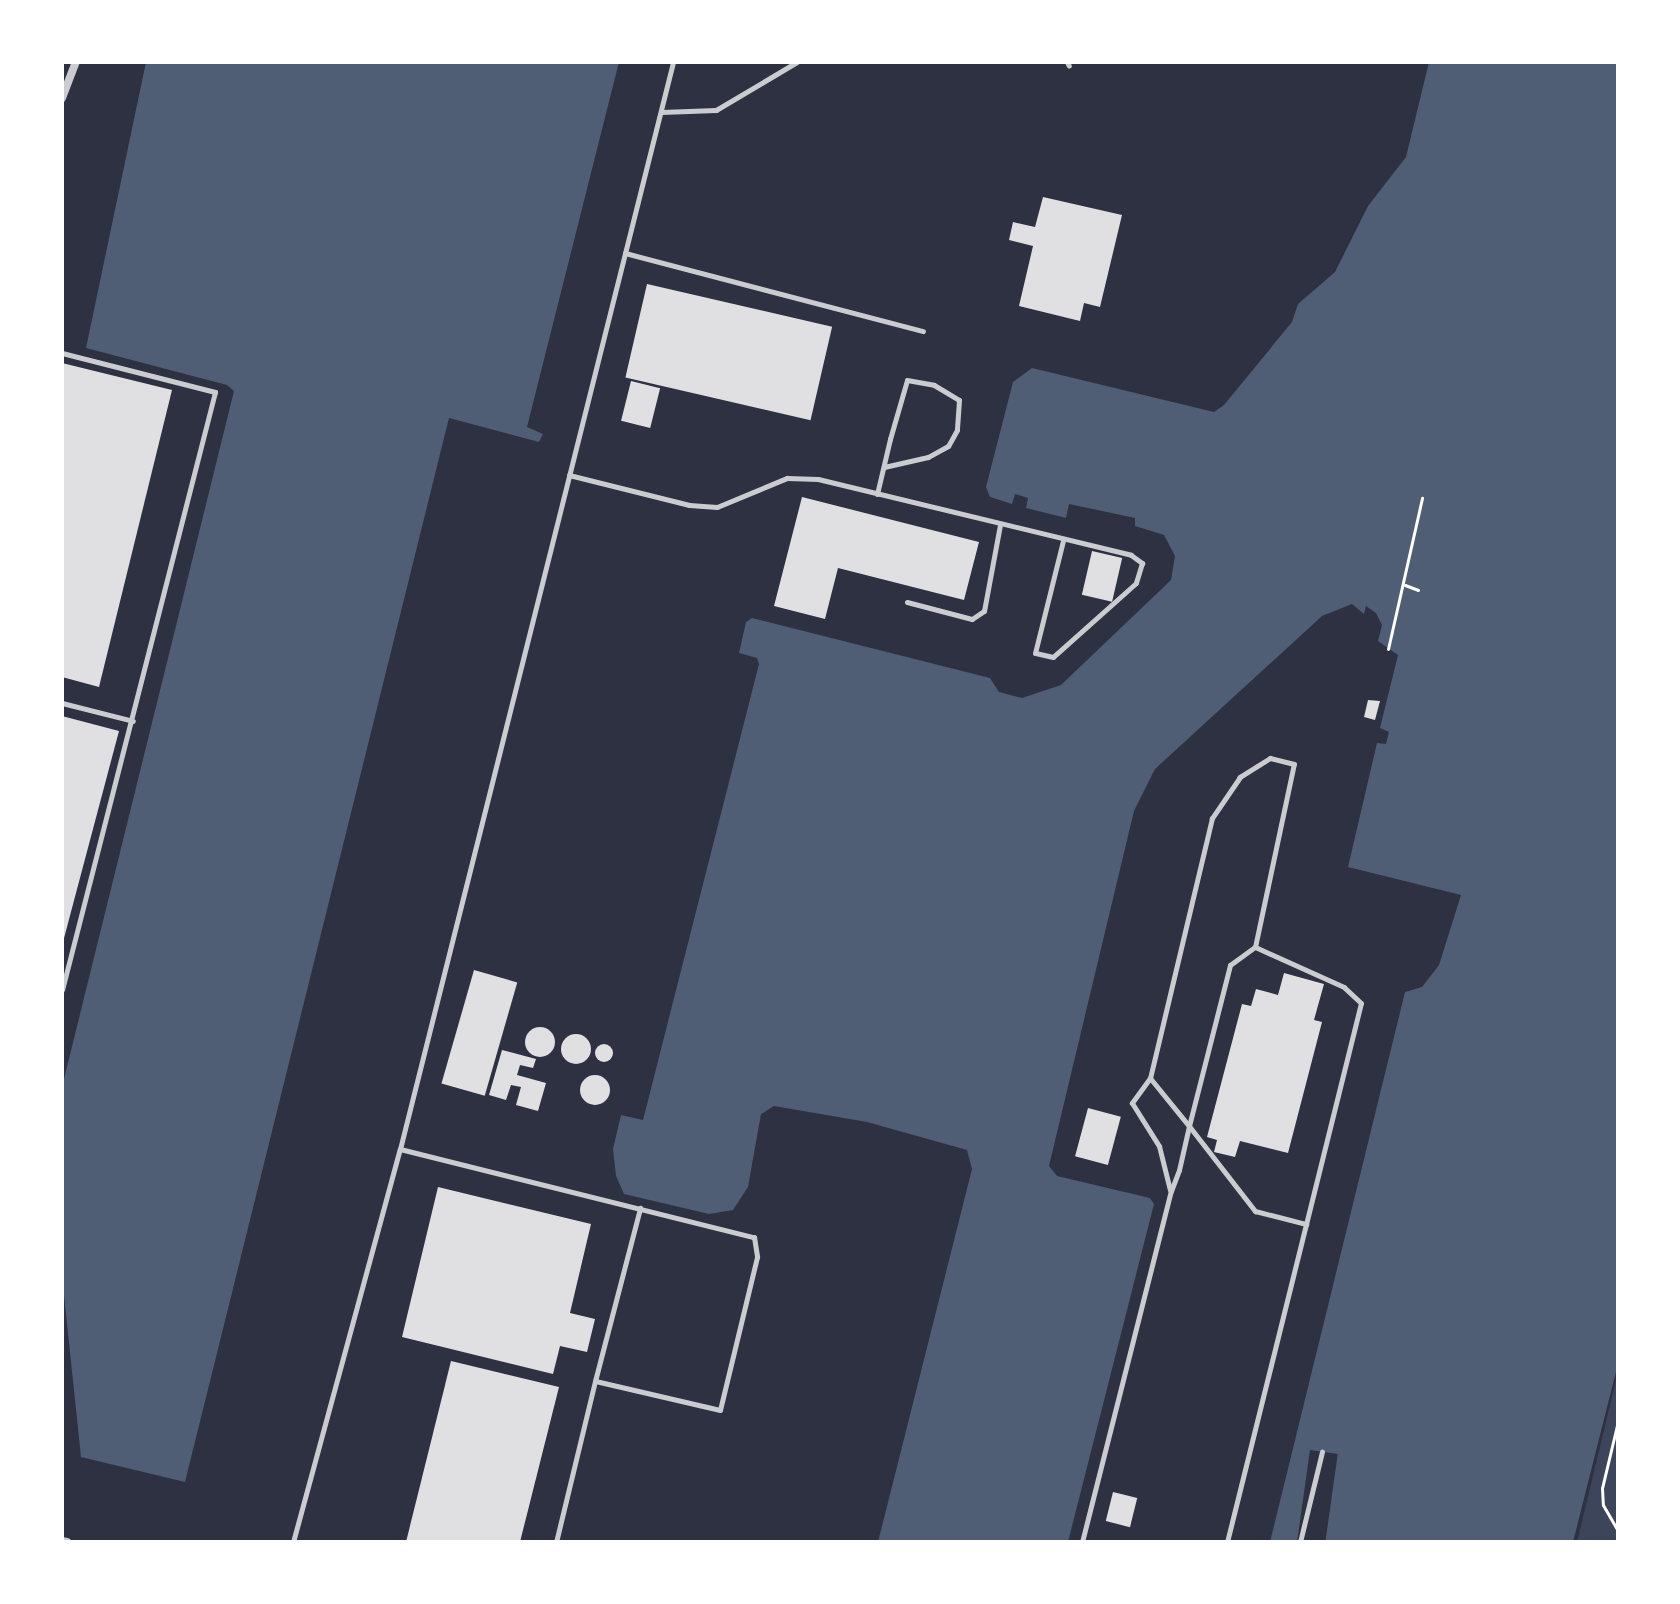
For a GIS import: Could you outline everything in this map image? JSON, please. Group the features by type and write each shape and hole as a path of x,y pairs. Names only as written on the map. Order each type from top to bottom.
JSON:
{"street":[{"path":"62,98 76,62"}],"lane":[{"path":"293,1542 400,1149 673,62"},
{"path":"661,112 716,110 797,62"},
{"path":"625,253 923,331"},
{"path":"62,353 215,392 62,990"},
{"path":"877,494 884,467 907,380 934,385 959,400 957,430 948,446 928,457 884,467"},
{"path":"569,475 717,507 787,478 818,479 1063,541 1131,555 1142,563 1136,583 1053,657 1035,653 1063,541"},
{"path":"907,602 972,619 984,611 1000,525"},
{"path":"62,703 133,721"},
{"path":"1082,1542 1230,965 1255,947 1294,764 1270,758 1240,777 1212,818 1150,1078 1132,1103 1159,1146 1171,1191"},
{"path":"1227,1542 1361,1003 1344,987 1255,947"},
{"path":"1150,1078 1255,1211 1306,1224"},
{"path":"400,1149 754,1237 757,1257 720,1410 595,1381"},
{"path":"556,1542 640,1208"},
{"path":"1300,1542 1322,1452"}],"path":[{"path":"1388,649 1405,585 1422,498"},
{"path":"1405,585 1418,590"},
{"path":"1618,1421 1602,1488 1603,1505 1618,1531"}],"shaded area":[{"path":"146,62 619,62 527,427 543,434 539,442 449,418 185,1482 81,1457 62,1276 62,1087 234,391 227,385 86,348"},
{"path":"1429,62 1618,62 1618,1364 1573,1542 1270,1542 1405,992 1422,987 1439,965 1461,895 1348,867 1377,743 1386,744 1389,732 1380,728 1398,655 1378,641 1382,625 1376,613 1366,606 1364,614 1352,604 1322,616 1155,769 1134,811 1049,1166 1057,1176 1150,1198 1154,1204 1068,1542 878,1542 972,1169 967,1150 867,1122 774,1106 761,1114 748,1187 733,1210 709,1214 624,1194 616,1176 613,1149 621,1115 643,1120 759,664 757,658 739,653 746,622 752,618 990,678 999,692 1022,698 1061,685 1171,580 1175,556 1164,535 1135,526 1135,518 1069,504 1066,518 1026,508 1028,498 1015,494 1012,504 990,497 986,487 1013,382 1032,368 1214,412 1224,405 1292,322 1298,304 1335,272 1368,206 1406,157"},
{"path":"1618,1372 1618,1542 1577,1542"}],"pier":[{"path":"1310,1450 1338,1454 1325,1542 1297,1542"}],"building":[{"path":"1043,197 1122,215 1100,307 1084,303 1080,321 1019,306 1033,246 1009,240 1013,222 1035,227"},
{"path":"647,284 832,327 811,420 625,378"},
{"path":"62,363 172,390 99,687 62,677"},
{"path":"631,381 660,388 650,428 621,421"},
{"path":"802,497 979,542 964,600 838,568 825,619 774,606"},
{"path":"1092,551 1122,558 1112,602 1082,595"},
{"path":"1368,700 1380,701 1375,720 1364,717"},
{"path":"62,716 119,731 63,942 62,941"},
{"path":"474,970 517,982 485,1096 441,1083"},
{"path":"1284,973 1324,984 1314,1020 1322,1022 1288,1153 1240,1141 1235,1157 1214,1152 1217,1140 1207,1137 1242,1004 1251,1006 1256,989 1278,995"},
{"path":"540,1027 551,1031 555,1042 551,1053 540,1057 529,1053 525,1042 529,1031"},
{"path":"576,1034 587,1038 591,1049 587,1060 576,1064 565,1060 561,1049 565,1038"},
{"path":"600,1044 608,1044 613,1053 611,1060 600,1062 595,1057 595,1049"},
{"path":"502,1050 536,1059 533,1068 520,1065 517,1075 546,1083 538,1111 516,1105 521,1087 511,1085 506,1100 489,1095"},
{"path":"595,1075 606,1079 610,1090 606,1101 595,1105 584,1101 580,1090 584,1079"},
{"path":"1088,1108 1121,1117 1108,1165 1075,1156"},
{"path":"438,1187 591,1224 570,1313 595,1319 587,1352 560,1346 553,1374 402,1337"},
{"path":"451,1361 559,1387 520,1542 406,1542"},
{"path":"1113,1492 1137,1498 1130,1527 1106,1521"}]}
